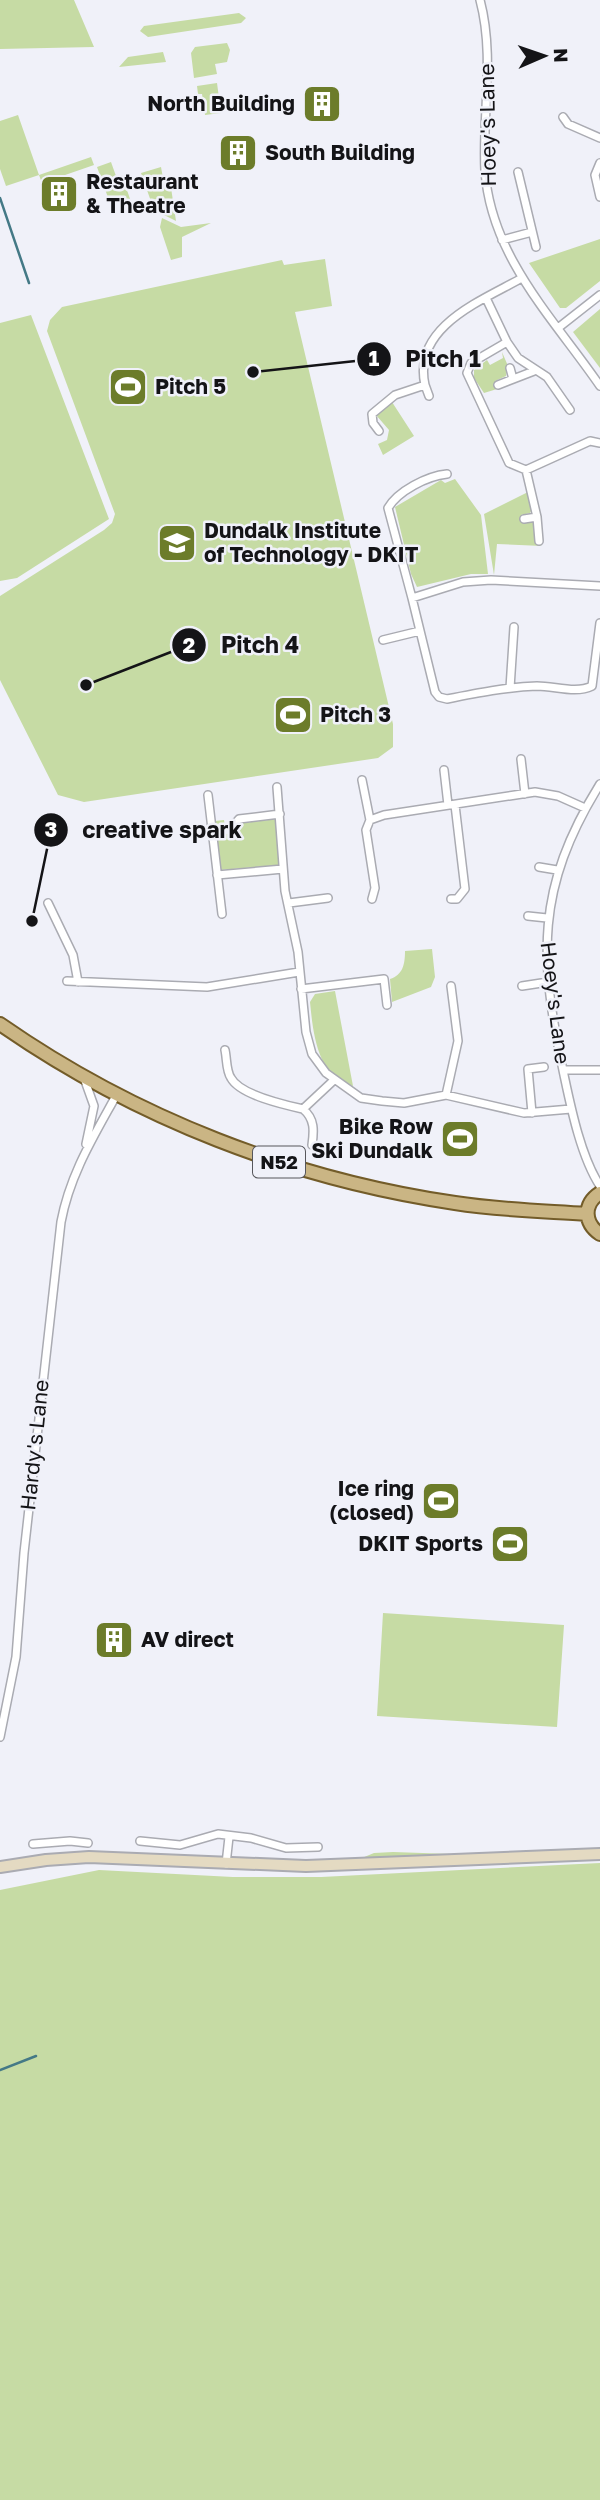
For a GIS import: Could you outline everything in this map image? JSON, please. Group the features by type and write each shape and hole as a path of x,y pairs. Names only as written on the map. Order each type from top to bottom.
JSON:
{"main road":[{"name":"N52","path":"0,1024 117,1094 228,1144 338,1180 456,1203 587,1214"},
{"path":"600,1193 589,1205 587,1214 592,1227 600,1234"},
{"path":"0,1867 89,1857 339,1866 600,1854"}],"street":[{"name":"Hoey's Lane","path":"480,0 488,62 485,174 492,210 502,240 522,278 600,386"},
{"path":"563,117 568,124 600,138"},
{"path":"600,163 595,175 600,197"},
{"path":"518,173 536,247"},
{"path":"502,240 532,232"},
{"path":"429,396 425,385 425,354 436,333 486,298 522,278"},
{"path":"558,328 600,295"},
{"path":"486,298 507,342 518,358 547,377 570,410"},
{"path":"507,342 471,363 467,373 509,463 526,470 590,441 600,443"},
{"path":"510,368 513,379"},
{"path":"498,385 534,370"},
{"path":"379,431 373,423 372,414 379,405 425,385"},
{"path":"526,470 537,517 539,541"},
{"path":"447,474 424,481 393,499 388,508 439,697 510,688 539,686 578,690 592,686 600,623"},
{"path":"524,519 537,517"},
{"path":"412,598 477,581 600,586"},
{"path":"510,688 514,627"},
{"path":"383,640 420,631"},
{"path":"521,759 525,794"},
{"path":"444,770 465,889 457,899 451,899"},
{"path":"362,780 370,820 366,830 375,888 372,898"},
{"name":"Hoey's Lane","path":"600,784 585,808 557,870 547,919 545,957 571,1109 600,1186"},
{"path":"277,787 283,869 312,1054 326,1073 361,1098 404,1103 446,1095 478,1104 532,1113 571,1109"},
{"path":"370,820 377,816 543,792 585,808"},
{"path":"208,795 222,914"},
{"path":"233,825 239,820 280,814"},
{"path":"539,867 557,870"},
{"path":"217,875 283,869"},
{"path":"289,903 328,898"},
{"path":"48,903 73,955 78,982"},
{"path":"528,916 547,919"},
{"path":"67,981 207,987 299,972"},
{"path":"301,989 384,979 387,1005"},
{"path":"522,986 548,982"},
{"path":"446,1095 458,1041 450,986"},
{"path":"225,1050 229,1076 236,1086 303,1109 311,1116 314,1131 312,1145"},
{"path":"532,1113 528,1069 544,1067"},
{"path":"563,1070 600,1070"},
{"name":"Hardy's Lane","path":"83,1074 94,1105 83,1154"},
{"path":"303,1109 334,1080"},
{"name":"Hardy's Lane","path":"0,1737 12,1688 26,1529 65,1199 83,1154 117,1094"},
{"path":"140,1841 152,1840 173,1845 200,1841 212,1834 251,1838 286,1848 318,1847"},
{"path":"226,1864 229,1837"},
{"path":"53,1859 55,1843"},
{"path":"33,1844 88,1843"}],"green space":[{"path":"0,0 74,0 94,47 0,49"},
{"path":"239,13 246,18 241,23 148,37 140,31 144,26"},
{"path":"227,43 230,50 227,62 215,64 217,74 194,78 191,53 195,47"},
{"path":"163,52 166,62 119,67 128,57"},
{"path":"217,83 221,113 205,115 202,94 198,94 197,86"},
{"path":"18,115 39,175 6,186 0,169 0,121"},
{"path":"91,157 94,165 42,183 39,175"},
{"path":"111,162 116,176 122,175 131,202 110,203 97,167"},
{"path":"161,167 163,178 170,181 176,221 154,210 141,173"},
{"path":"162,218 181,227 211,223 182,237 182,257 171,260 160,227"},
{"path":"600,239 600,281 566,308 560,308 529,263"},
{"path":"325,259 332,306 295,312 393,724 393,747 378,758 84,802 58,795 0,680 0,596 104,530 112,523 115,514 47,331 50,320 62,307 282,260 284,265"},
{"path":"600,309 600,368 573,332"},
{"path":"31,315 109,519 17,578 0,581 0,323"},
{"path":"502,352 508,366 506,376 495,381 497,389 484,393 474,378 474,370 487,360 490,365 503,358"},
{"path":"392,402 414,436 383,455 378,444 387,440 389,430 376,415"},
{"path":"455,479 481,515 488,574 471,574 417,587 411,574 395,507 441,480 445,483"},
{"path":"528,492 532,509 530,513 521,515 521,522 534,523 535,543 542,546 497,544 494,575 484,514"},
{"path":"277,819 281,865 220,870 215,821 224,820 226,834 235,833 238,824"},
{"path":"432,949 435,977 431,987 392,1002 390,979 398,975 402,968 405,951"},
{"path":"335,991 353,1086 332,1074 324,1064 315,1040 310,1002 315,994"},
{"path":"383,1613 564,1625 557,1727 377,1716"},
{"path":"374,1853 452,1854 357,1860"},
{"path":"600,1863 600,2500 0,2500 0,1890 99,1870 233,1877 321,1877"}],"waterway":[{"path":"0,198 29,283"},
{"path":"0,2070 36,2056"}],"place":[{"name":"North Building","path":"322,104"},
{"name":"South Building","path":"238,153"},
{"name":"Restaurant & Theatre","path":"59,194"},
{"name":"Pitch 1","path":"253,372"},
{"name":"Pitch 5","path":"128,387"},
{"name":"Dundalk Institute of Technology - DKIT","path":"177,543"},
{"name":"Pitch 4","path":"86,685"},
{"name":"Pitch 3","path":"293,715"},
{"name":"creative spark","path":"32,921"},
{"name":"Bike Row Ski Dundalk","path":"460,1139"},
{"name":"Ice ring (closed)","path":"441,1501"},
{"name":"DKIT Sports","path":"510,1544"},
{"name":"AV direct","path":"114,1640"}]}
